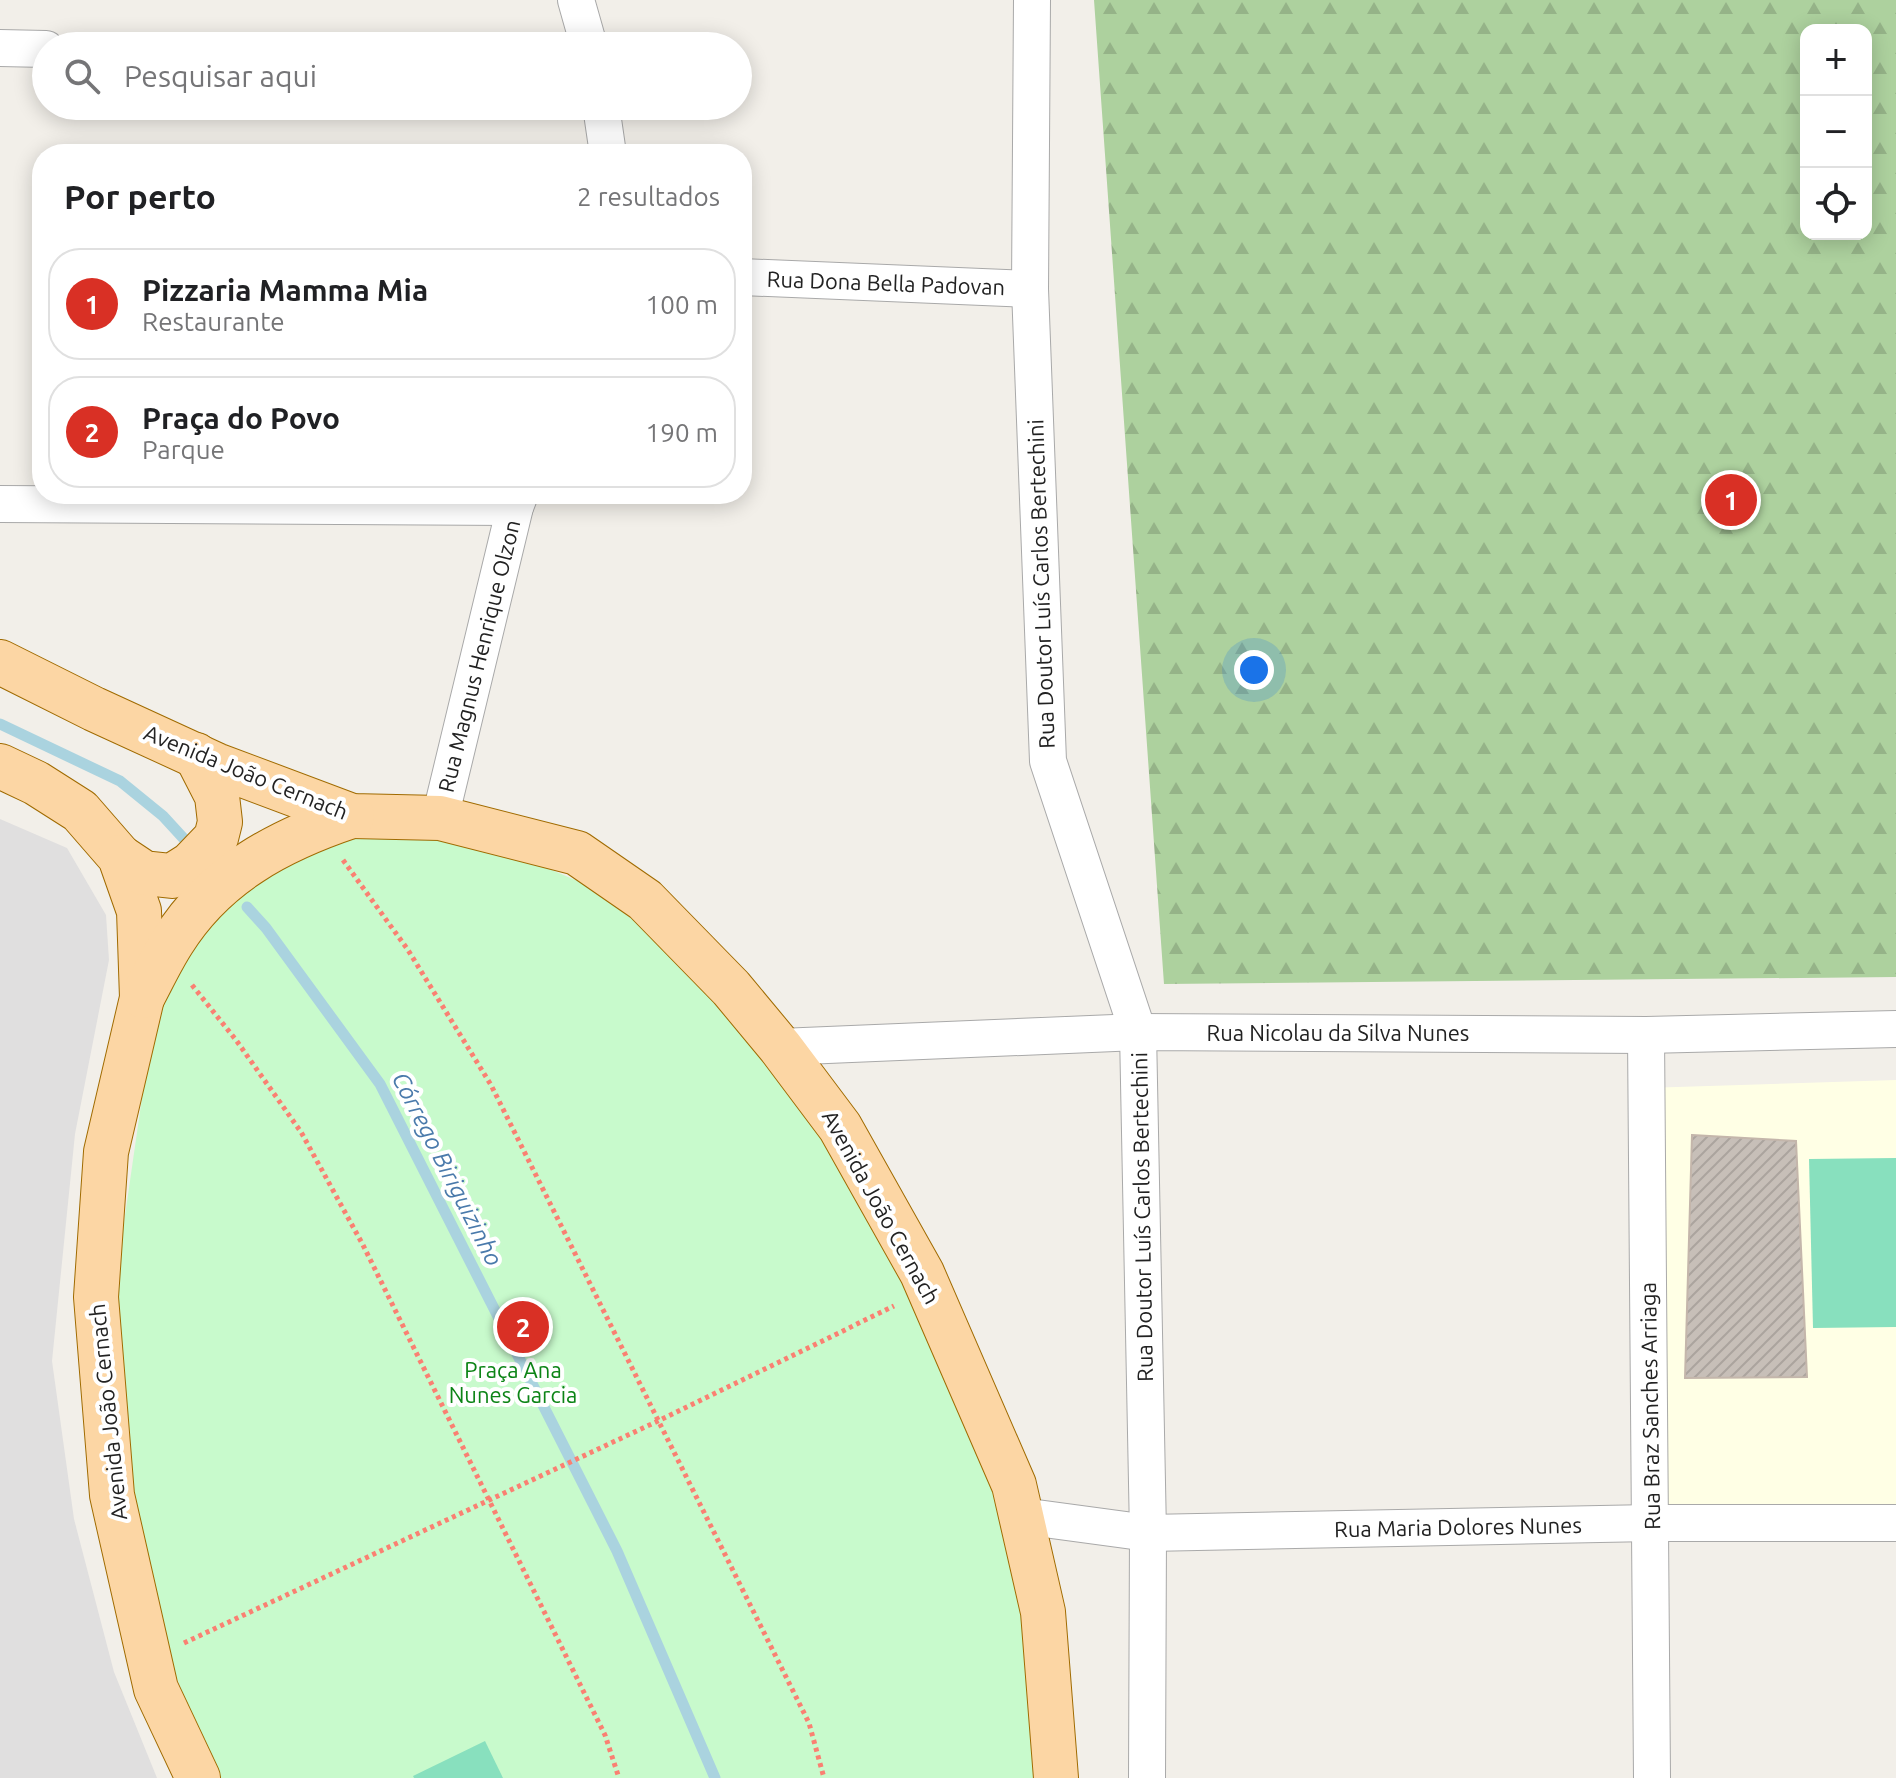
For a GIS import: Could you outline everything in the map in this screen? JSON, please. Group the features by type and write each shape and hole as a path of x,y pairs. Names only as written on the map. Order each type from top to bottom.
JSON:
{"main road":[{"name":"Avenida João Cernach","path":"0,662 196,755 344,833 440,818 577,853 645,900 731,988 840,1127 922,1273 1014,1485 1043,1612 1056,1778"},
{"path":"120,857 144,873 172,876 191,864 216,838 220,822 217,796 196,755"},
{"name":"Avenida João Cernach","path":"0,766 36,783 80,811 120,857 139,911 142,998 106,1152 96,1297 112,1495 156,1689 198,1778"},
{"path":"142,998 173,940 209,896 244,865 303,832 344,833"}],"street":[{"path":"576,0 585,32"},
{"name":"Rua Doutor Luís Carlos Bertechini","path":"1032,0 1030,289 1048,761 1138,1032 1148,1533 1147,1778"},
{"path":"0,48 32,49"},
{"path":"603,120 607,144"},
{"name":"Rua Dona Bella Padovan","path":"752,277 1030,289"},
{"path":"0,504 32,504"},
{"name":"Rua Magnus Henrique Olzon","path":"440,818 517,504"},
{"name":"Rua Nicolau da Silva Nunes","path":"780,1047 1138,1032 1646,1035 1896,1029"},
{"name":"Rua Braz Sanches Arriaga","path":"1646,1035 1652,1778"},
{"name":"Rua Maria Dolores Nunes","path":"1022,1516 1148,1533 1651,1523 1896,1523"}],"path":[{"path":"344,833 408,950 491,1085 809,1723 824,1778"},
{"path":"184,975 236,1040 301,1132 363,1245 605,1735 619,1778"},
{"path":"177,1646 658,1421 906,1300"}],"shaded area":[{"path":"0,819 67,848 106,915 109,960 75,1134 52,1361 74,1519 114,1672 157,1778 0,1778"},
{"path":"1896,1080 1896,1515 1645,1523 1645,1088"}],"green space":[{"path":"1094,0 1896,0 1896,977 1164,984"},
{"name":"Praça Ana Nunes Garcia","path":"398,835 464,843 526,859 587,885 649,932 704,987 768,1063 831,1150 874,1218 960,1393 1024,1578 1044,1778 216,1778 169,1658 146,1565 125,1447 117,1355 120,1250 145,1077 159,1014 174,970 242,881 334,839"},
{"path":"1896,1158 1896,1327 1813,1328 1809,1159"},
{"path":"485,1741 503,1778 414,1778 413,1776"}],"building":[{"path":"1692,1135 1796,1141 1807,1377 1685,1378"}],"waterway":[{"name":"Córrego Biriguizinho","path":"0,724 120,781 163,816 185,840"},
{"name":"Córrego Biriguizinho","path":"247,907 266,928 380,1084 617,1551 715,1778"}],"place":[{"name":"Pizzaria Mamma Mia","path":"1731,500"},
{"name":"Praça do Povo","path":"523,1327"}]}
